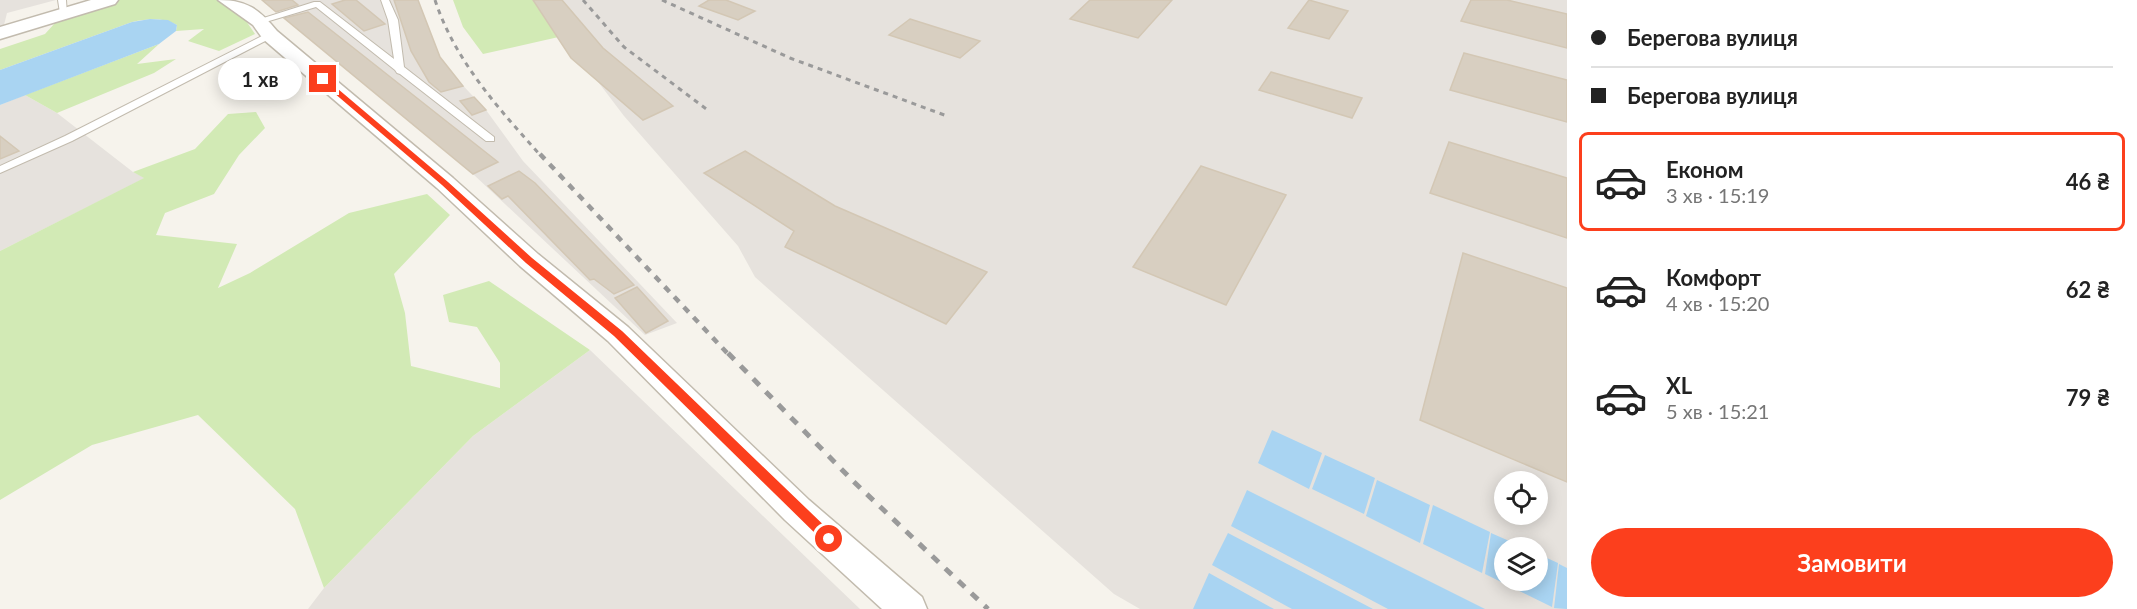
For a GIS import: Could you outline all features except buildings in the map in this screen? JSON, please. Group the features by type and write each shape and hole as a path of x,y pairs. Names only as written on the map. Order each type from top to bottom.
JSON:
{"street":[{"path":"0,33 63,6 109,0"},
{"path":"227,0 265,28 445,183 529,260 618,334 896,605"}],"lane":[{"path":"0,170 50,150 210,62 265,28 315,2 330,0"},
{"path":"385,0 393,20 400,70"},
{"path":"315,2 490,139"}],"shaded area":[{"path":"0,0 56,0 7,13 4,25 0,26"},
{"path":"262,0 418,0 440,57 454,76 486,110 523,161 677,323 645,335 473,174"},
{"path":"536,0 1567,0 1567,609 1140,609 1114,594 755,277 738,246 624,116"},
{"path":"25,95 57,113 133,172 145,178 0,251 0,105"},
{"path":"590,350 860,609 308,609 324,588 473,436"}],"green space":[{"path":"109,0 227,0 233,2 255,34 219,51 188,41 204,29 176,31 177,25 171,22 155,19 144,20 132,22 0,70 0,49 45,34 64,13"},
{"path":"453,0 536,0 563,36 483,54 463,27"},
{"path":"159,44 137,64 176,59 154,73 57,113 25,95"},
{"path":"256,112 265,128 239,155 214,194 165,213 156,235 237,244 218,288 250,273 349,213 427,194 450,215 394,274 405,313 411,366 500,388 500,363 477,327 449,322 443,295 489,281 590,350 473,436 324,588 295,509 198,415 92,445 0,500 0,251 144,178 133,172 195,149 228,114"}],"water":[{"path":"150,19 168,20 177,25 176,31 159,44 0,105 0,70 132,22"},
{"path":"1272,430 1322,453 1309,489 1258,463"},
{"path":"1325,455 1375,478 1364,514 1312,489"},
{"path":"1377,480 1430,505 1420,543 1366,516"},
{"path":"1247,490 1485,609 1388,609 1231,526"},
{"path":"1433,505 1490,532 1482,573 1423,544"},
{"path":"1228,533 1373,609 1292,609 1212,565"},
{"path":"1491,533 1500,537 1494,537 1494,578 1485,574"},
{"path":"1548,558 1558,563 1552,607 1520,591 1548,591"},
{"path":"1559,564 1567,568 1567,609 1554,608"},
{"path":"1209,573 1274,609 1193,609"}],"railway":[{"path":"435,0 454,44 466,64 494,102 541,156"},
{"path":"583,0 624,47 709,111"},
{"path":"662,0 790,58 947,116"},
{"path":"540,154 729,355"},
{"path":"728,353 853,481 988,609"}],"route":[{"path":"323,79 445,183 529,260 618,334 829,539"}]}
